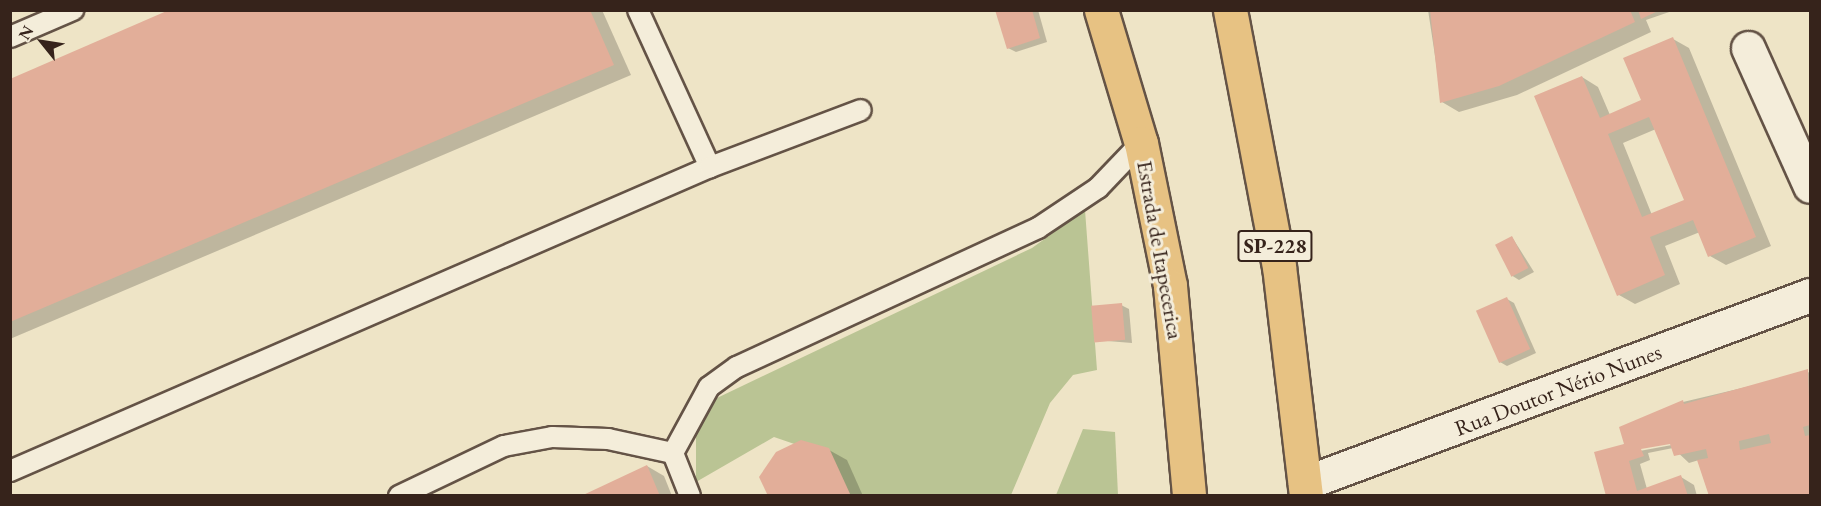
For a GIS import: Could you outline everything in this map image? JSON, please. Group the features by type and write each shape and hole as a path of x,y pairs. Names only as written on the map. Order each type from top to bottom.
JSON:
{"main road":[{"name":"Estrada de Itapecerica","path":"1101,10 1141,143 1171,297 1189,495"},
{"name":"SP-228","path":"1230,10 1279,266 1306,489"}],"street":[{"path":"1748,48 1810,186"},
{"name":"Rua Doutor Nério Nunes","path":"1306,489 1810,294"}],"lane":[{"path":"10,37 73,10"},
{"path":"638,10 710,168"},
{"path":"10,471 710,168 861,110"},
{"path":"673,453 709,387 737,367 1038,228 1098,188 1141,143"},
{"path":"399,495 504,446 552,437 608,439 673,453"},
{"path":"673,453 690,495"}],"green space":[{"path":"1085,210 1097,370 1073,375 1050,403 1011,495 826,495 806,448 774,437 696,482 696,433 717,398 1032,248"},
{"path":"1083,429 1115,432 1118,495 1056,495"}],"building":[{"path":"169,10 590,10 614,65 10,322 10,79"},
{"path":"995,10 1032,10 1040,38 1007,49"},
{"path":"1430,10 1630,10 1635,22 1499,86 1440,103"},
{"path":"1638,10 1660,10 1641,19"},
{"path":"1673,37 1756,237 1708,257 1693,220 1650,237 1665,275 1617,296 1534,96 1582,76 1600,118 1641,100 1623,58","holes":["1649,117 1684,200 1642,217 1608,134"]},
{"path":"1512,236 1528,268 1511,277 1495,245"},
{"path":"1507,297 1530,349 1499,363 1476,311"},
{"path":"1122,303 1125,340 1094,343 1091,306"},
{"path":"1808,369 1810,425 1803,427 1805,436 1810,435 1810,496 1709,496 1697,460 1708,458 1706,449 1674,456 1670,444 1641,449 1644,456 1629,461 1637,491 1681,475 1688,496 1606,496 1594,452 1624,444 1619,427 1683,400 1684,404","holes":["1769,434 1771,443 1740,450 1739,441"]},
{"path":"801,440 829,448 851,496 768,496 759,477 776,452"},
{"path":"647,465 660,496 581,496"}]}
